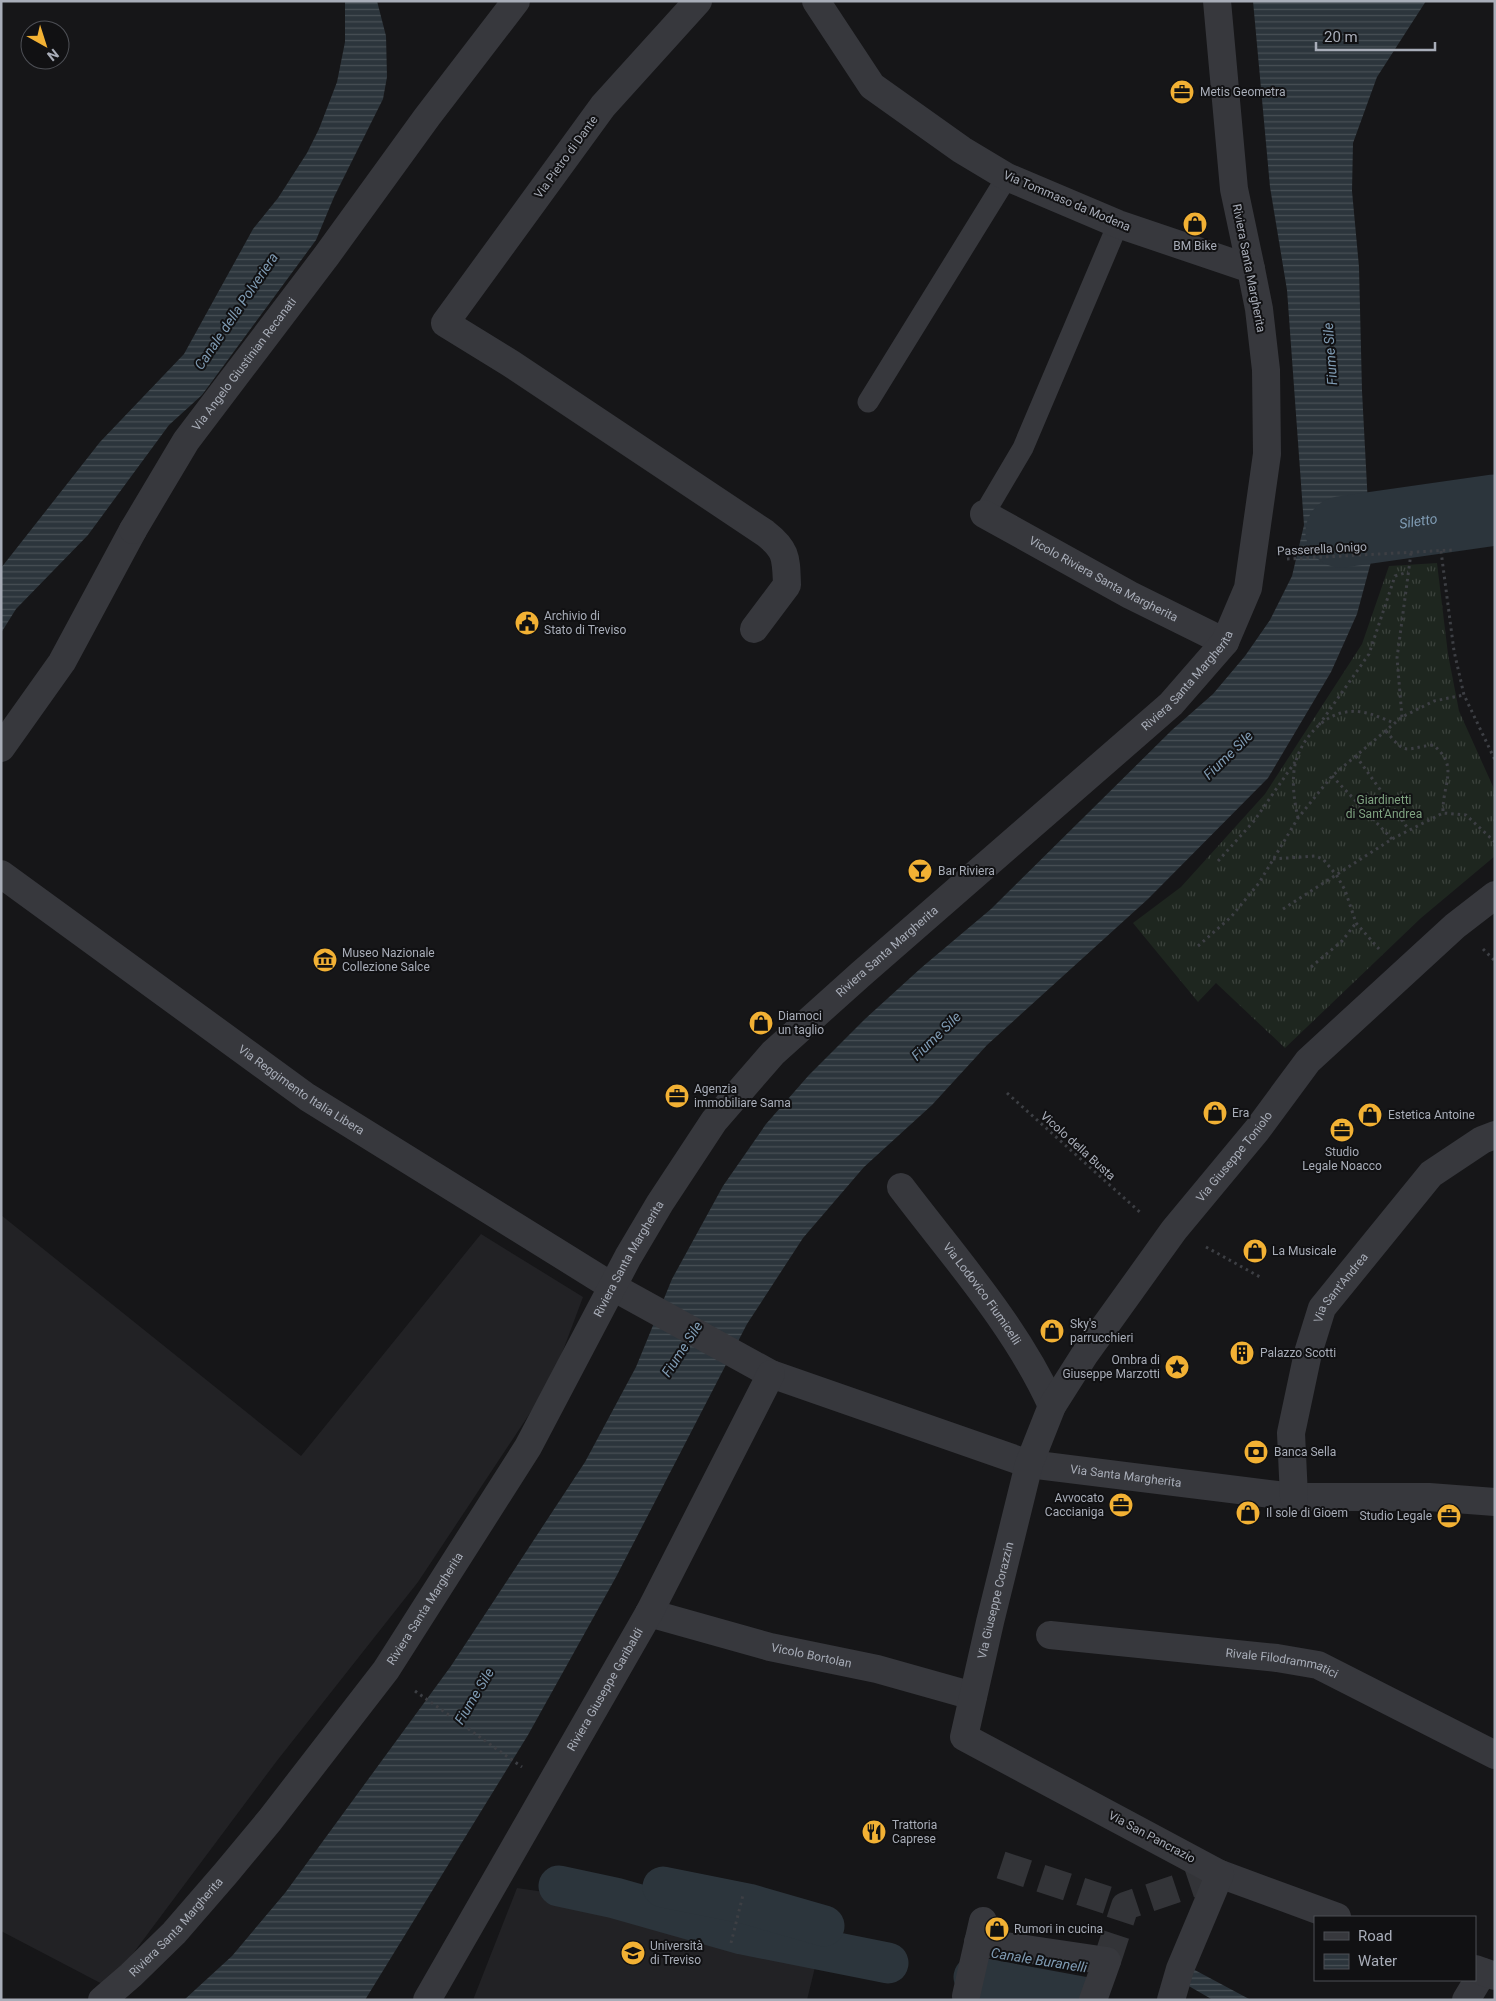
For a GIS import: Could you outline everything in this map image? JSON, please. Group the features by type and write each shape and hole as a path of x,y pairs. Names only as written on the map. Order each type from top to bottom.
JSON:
{"street":[{"name":"Via Angelo Giustinian Recanati","path":"1,748 62,662 133,530 186,441 327,255 426,117 516,1"},
{"name":"Via Pietro di Dante","path":"698,1 603,106 446,323 510,363 757,527 780,545 784,556 787,585 754,629"},
{"name":"Via Tommaso da Modena","path":"816,1 872,86 962,150 1007,177 1118,224 1251,269"},
{"name":"Riviera Santa Margherita","path":"102,2000 131,1975 174,1932 226,1873 270,1820 386,1670 528,1447 660,1203 714,1121 774,1054 861,974 1171,704 1225,642 1248,588 1254,561 1267,454 1266,370 1259,309 1234,189 1217,1"},
{"name":"Vicolo Riviera Santa Margherita","path":"984,514 1130,595 1225,642"},
{"name":"Via Reggimento Italia Libera","path":"1,874 307,1098 613,1287 651,1308"},
{"name":"Via Giuseppe Toniolo","path":"1029,1464 1052,1406 1085,1354 1174,1230 1257,1130 1308,1061 1403,973 1495,895"},
{"name":"Via Sant'Andrea","path":"1294,1497 1291,1433 1308,1353 1322,1308 1431,1174 1482,1140 1495,1135"},
{"name":"Via Lodovico Fiumicelli","path":"901,1187 1009,1330 1037,1373 1052,1406"},
{"name":"Via Santa Margherita","path":"651,1308 770,1374 1029,1464 1294,1497 1429,1497 1495,1502"},
{"name":"Riviera Giuseppe Garibaldi","path":"427,2000 649,1613 770,1374"},
{"name":"Via Giuseppe Corazzin","path":"964,1737 1029,1464"},
{"name":"Vicolo Bortolan","path":"649,1613 770,1647 877,1669 973,1696"},
{"name":"Rivale Filodrammatici","path":"1050,1635 1277,1658 1318,1665 1495,1755"},
{"name":"Via San Pancrazio","path":"964,1737 1220,1874 1334,1916"},
{"path":"1171,2000 1180,1969 1220,1874"},
{"path":"966,1996 980,1931 1107,1961 1093,2000"},
{"path":"1466,2000 1484,1972"}],"lane":[{"path":"868,402 1007,177"},
{"path":"984,514 1023,448 1118,224"}],"path":[{"path":"1402,717 1397,658 1410,553 1452,550"},
{"path":"1441,551 1454,651 1464,696 1495,760"},
{"name":"Passerella Onigo","path":"1254,561 1410,553"},
{"path":"1218,861 1254,821 1296,761 1302,748 1369,654 1395,576 1408,572"},
{"path":"1198,946 1231,917 1259,882 1298,818 1332,776 1402,717 1434,701 1464,696"},
{"path":"1319,725 1345,712 1372,714 1394,723"},
{"path":"1386,731 1401,748 1408,750 1433,745 1445,756 1449,773 1443,795 1443,812"},
{"path":"1356,756 1409,830"},
{"path":"1296,761 1294,800 1298,818"},
{"path":"1332,776 1392,839"},
{"path":"1283,909 1304,893 1338,876 1392,839 1443,812 1466,815 1495,842"},
{"path":"1272,860 1315,856 1323,859 1338,876 1345,890 1356,923 1403,973"},
{"path":"1311,967 1342,941 1356,923"},
{"path":"1475,955 1489,944"},
{"path":"1483,949 1495,961"},
{"name":"Vicolo della Busta","path":"1007,1093 1138,1212"},
{"path":"1212,1250 1260,1277"},
{"path":"386,1670 524,1769"},
{"path":"731,1943 743,1895"}],"shaded area":[{"path":"1,1215 301,1456 481,1234 583,1297 552,1380 418,1582 276,1762 108,1987 1,1931"},
{"name":"Università di Treviso","path":"517,1888 544,1892 731,1943 816,1963 807,2000 473,2000"}],"green space":[{"name":"Giardinetti di Sant'Andrea","path":"1437,563 1448,654 1459,711 1495,791 1495,856 1421,918 1285,1048 1216,983 1198,1002 1133,923 1181,887 1265,794 1362,644 1389,566"}],"water":[{"name":"Canale della Polveriera","path":"345,1 377,1 386,36 387,77 383,99 334,197 316,240 202,395 169,425 88,535 16,609 1,633 1,568 100,442 184,354 253,229 278,198 307,153 319,129 337,82 345,42"},
{"name":"Fiume Sile","path":"1253,1 1426,1 1377,77 1353,143 1352,191 1359,267 1362,391 1371,562 1357,614 1331,672 1268,778 1148,899 987,1045 932,1105 864,1167 803,1238 747,1324 616,1577 528,1735 365,2000 184,2000 232,1956 285,1893 451,1666 585,1462 636,1367 672,1279 723,1186 766,1124 809,1075 865,1019 921,968 991,909 1172,730 1213,694 1245,656 1270,620 1292,576 1304,525 1287,290 1270,187"},
{"path":"1191,1968 1251,2000 1213,2000 1187,1985"}],"waterway":[{"name":"Siletto","path":"1341,532 1495,510"},
{"path":"559,1886 615,1898 742,1934 888,1963"},
{"path":"663,1887 748,1904 824,1926"},
{"name":"Canale Buranelli","path":"974,1977 1087,1998"}],"tunnel":[{"path":"1001,1865 1125,1906"},
{"path":"1107,1961 1125,1906 1220,1874"}],"place":[{"name":"Metis Geometra","path":"1182,92"},
{"name":"BM Bike","path":"1195,224"},
{"name":"Archivio di Stato di Treviso","path":"527,623"},
{"name":"Bar Riviera","path":"920,871"},
{"name":"Museo Nazionale Collezione Salce","path":"325,960"},
{"name":"Diamoci un taglio","path":"761,1023"},
{"name":"Agenzia immobiliare Sama","path":"677,1096"},
{"name":"Era","path":"1215,1113"},
{"name":"Estetica Antoine","path":"1370,1115"},
{"name":"Studio Legale Noacco","path":"1342,1130"},
{"name":"La Musicale","path":"1255,1251"},
{"name":"Sky's parrucchieri","path":"1052,1331"},
{"name":"Palazzo Scotti","path":"1242,1353"},
{"name":"Ombra di Giuseppe Marzotti","path":"1177,1367"},
{"name":"Banca Sella","path":"1256,1452"},
{"name":"Avvocato Caccianiga","path":"1121,1505"},
{"name":"Il sole di Gioem","path":"1248,1513"},
{"name":"Studio Legale","path":"1449,1516"},
{"name":"Trattoria Caprese","path":"874,1832"},
{"name":"Rumori in cucina","path":"997,1929"},
{"name":"Università di Treviso","path":"633,1953"}]}
